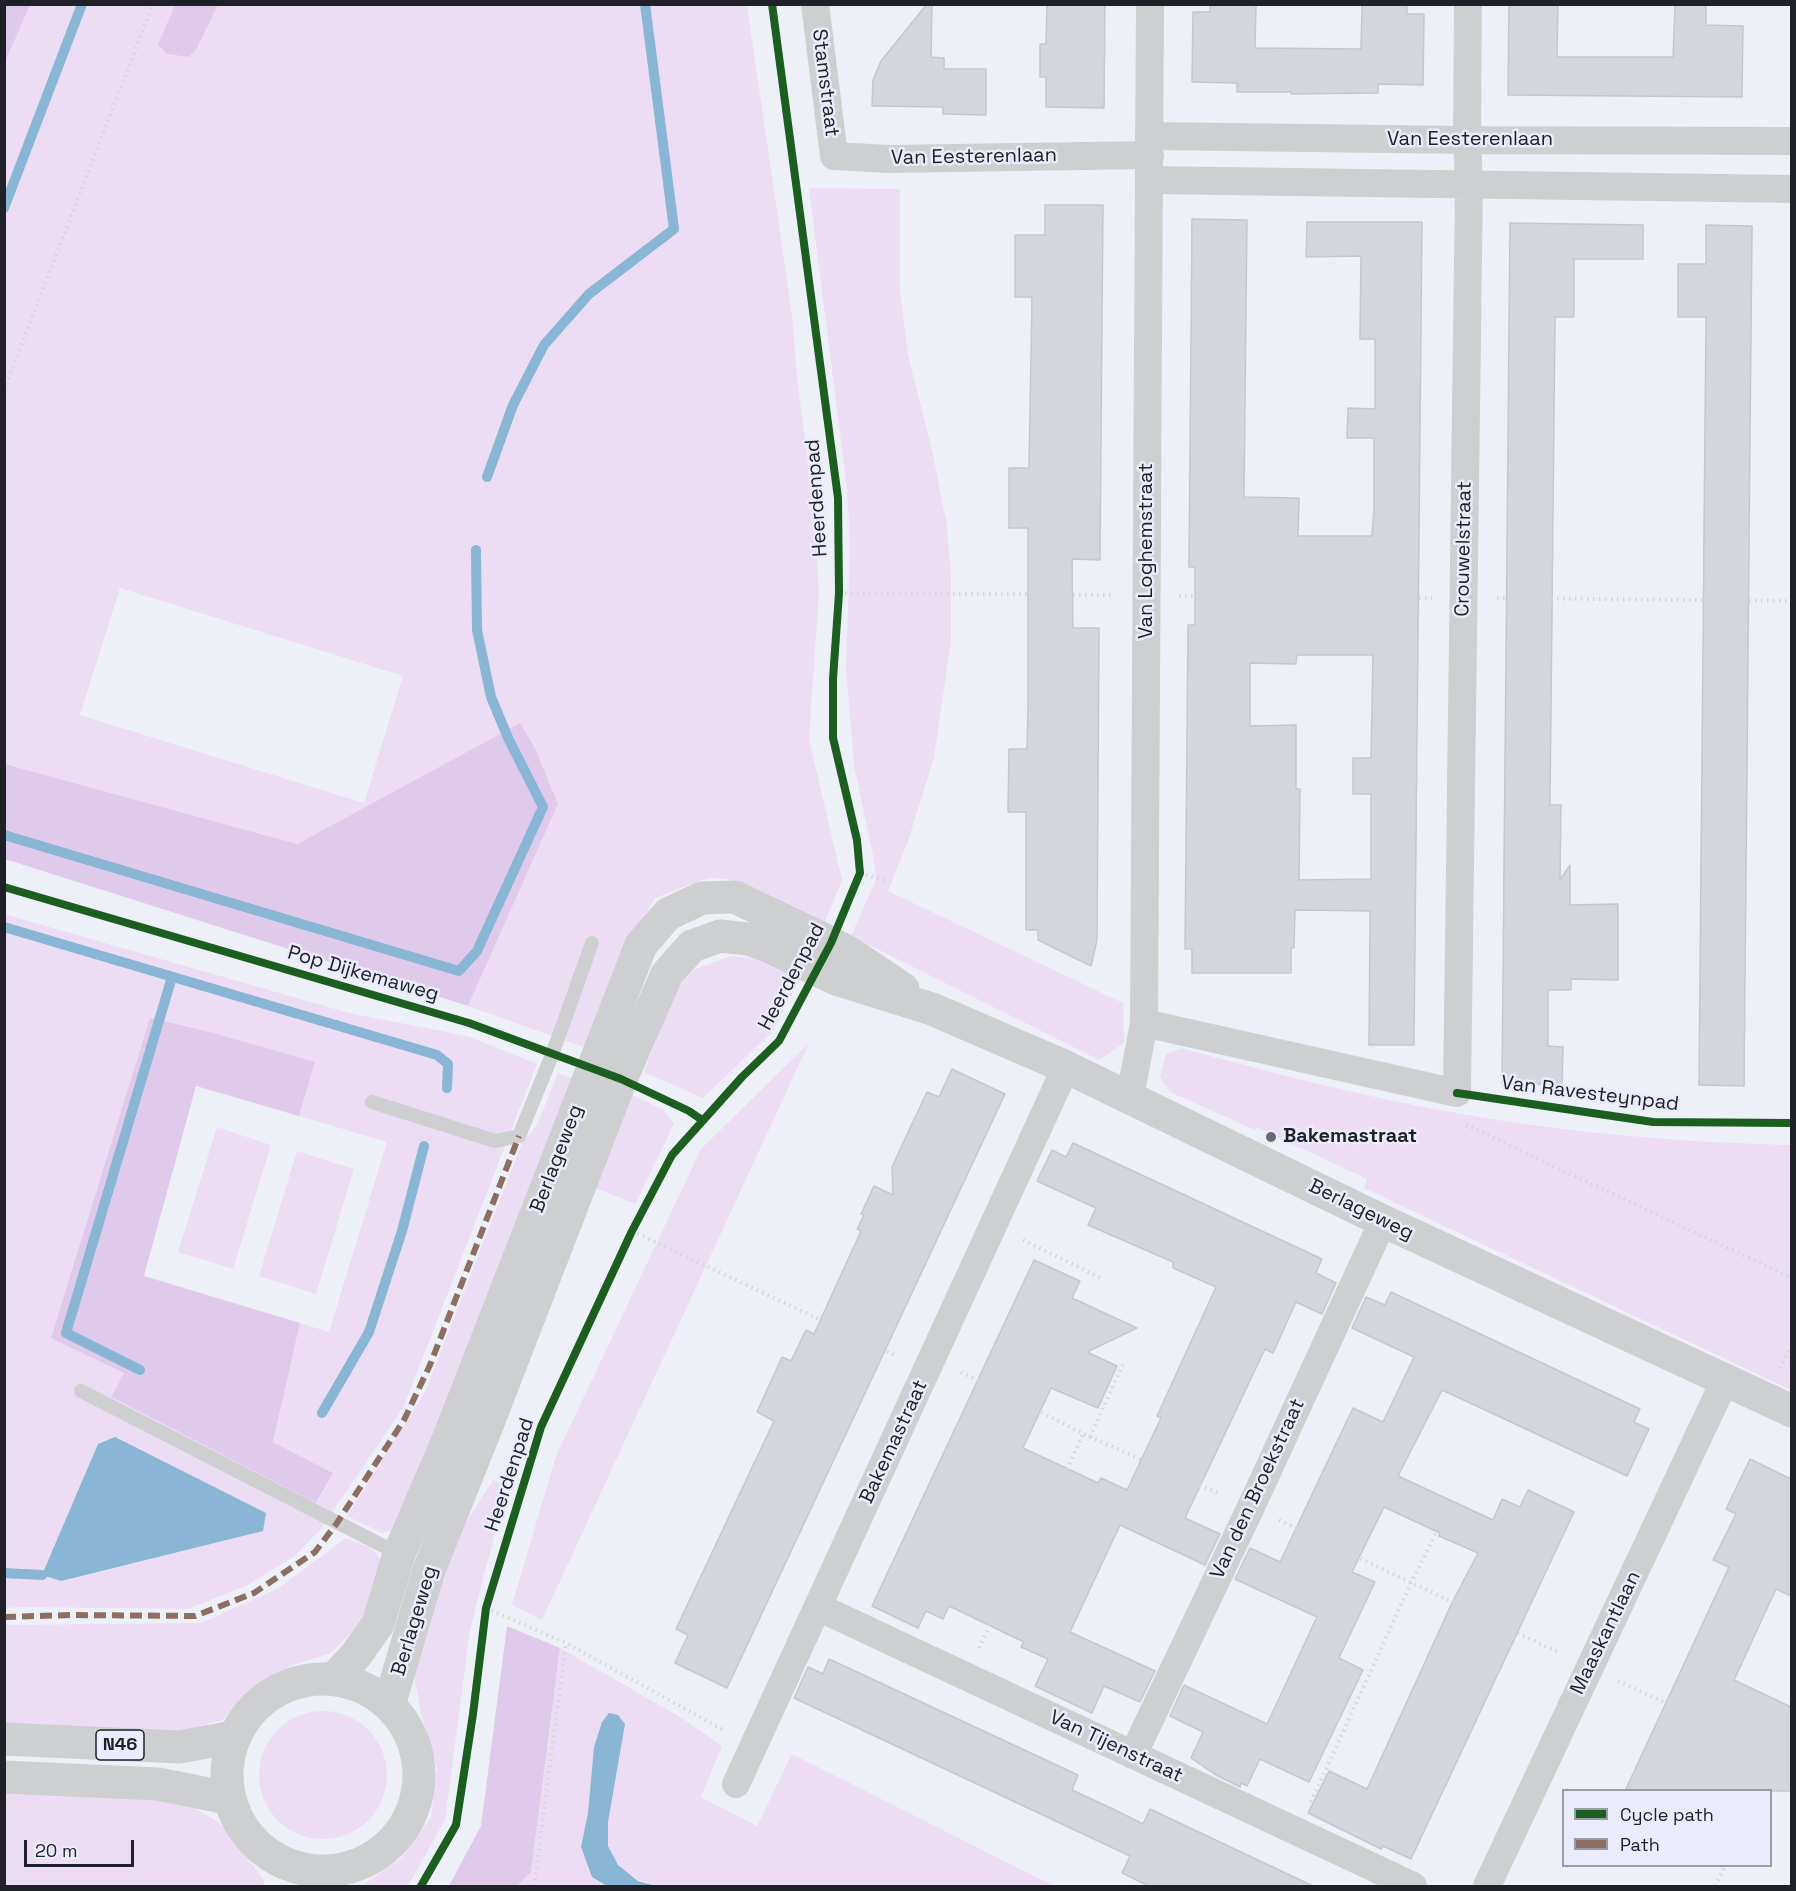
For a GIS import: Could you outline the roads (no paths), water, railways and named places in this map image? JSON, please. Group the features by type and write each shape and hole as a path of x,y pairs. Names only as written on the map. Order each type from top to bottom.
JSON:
{"main road":[{"name":"Berlageweg","path":"334,1679 356,1655 378,1624 399,1554 448,1440 641,945 668,914 702,898 735,897 851,954 932,1009"},
{"name":"Berlageweg","path":"389,1705 429,1570 621,1079 667,974 692,946 720,936 748,939 768,946 836,979 932,1009 1066,1067 1383,1221 1791,1411"},
{"path":"334,1679 364,1688 389,1705 406,1725 416,1749 419,1775 416,1801 405,1824 390,1845 342,1878 308,1871 278,1873 245,1833 228,1798 226,1767 234,1737 251,1710 275,1691 303,1680 334,1679"},
{"name":"N46","path":"4,1739 179,1747 234,1737"},
{"name":"N46","path":"4,1777 158,1784 228,1798"}],"street":[{"name":"Stamstraat","path":"815,4 834,156"},
{"name":"Van Loghemstraat","path":"1130,1097 1144,1023 1150,4"},
{"name":"Crouwelstraat","path":"1144,1023 1445,1090 1464,598 1469,183 1468,4"},
{"name":"Van Eesterenlaan","path":"834,156 889,159 1149,157 1467,140 1791,141"},
{"name":"Van Eesterenlaan","path":"1149,157 1469,183 1791,189"},
{"name":"Bakemastraat","path":"735,1784 1066,1067"},
{"name":"Van den Broekstraat","path":"1133,1755 1383,1221"},
{"name":"Maaskantlaan","path":"1487,1887 1725,1380"},
{"name":"Van Tijenstraat","path":"818,1607 1413,1887"}],"lane":[{"path":"372,1102 495,1141 519,1136 552,1055 592,943"},
{"path":"81,1391 399,1554"}],"water":[{"path":"115,1437 266,1513 263,1531 61,1581 42,1575 98,1444"},
{"path":"609,1713 618,1715 625,1724 608,1822 608,1846 618,1865 638,1881 656,1886 607,1886 592,1877 581,1847 588,1813 594,1747 602,1722"}],"waterway":[{"path":"4,208 82,4"},
{"path":"487,477 513,405 544,345 589,294 674,229 645,4"},
{"path":"4,835 459,971 477,951 543,807 509,740 491,697 477,630 476,550"},
{"path":"4,927 437,1055 448,1064 447,1088"},
{"path":"140,1370 66,1333 172,977"},
{"path":"322,1413 369,1332 402,1231 424,1146"},
{"path":"4,1573 42,1575"}],"place":[{"name":"Bakemastraat","path":"1271,1137"}]}
